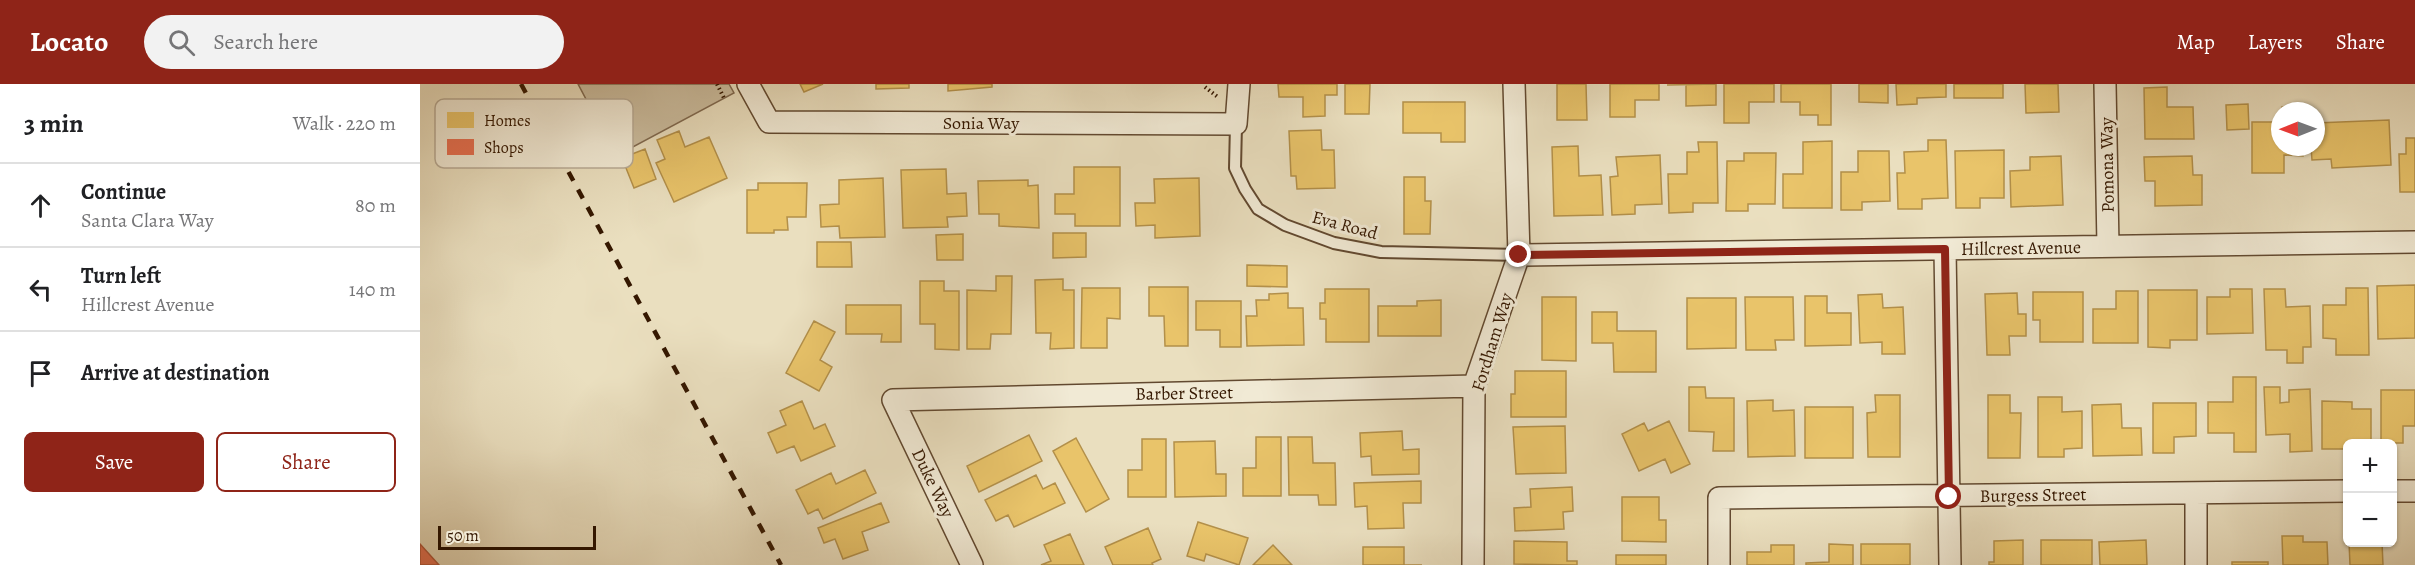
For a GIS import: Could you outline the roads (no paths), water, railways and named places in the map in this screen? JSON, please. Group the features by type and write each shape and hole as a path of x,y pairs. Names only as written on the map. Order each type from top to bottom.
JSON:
{"street":[{"name":"Sonia Way","path":"748,84 769,122 1236,124"},
{"path":"1236,124 1239,84"},
{"name":"Fordham Way","path":"1473,565 1474,386 1519,255 1514,84"},
{"name":"Pomona Way","path":"2105,84 2108,246"},
{"name":"Hillcrest Avenue","path":"1519,255 2415,242"},
{"path":"1945,249 1950,565"},
{"name":"Barber Street","path":"893,400 1474,386"},
{"name":"Duke Way","path":"893,400 972,565"},
{"name":"Burgess Street","path":"1719,565 1719,498 2343,491"},
{"path":"2397,491 2415,491"},
{"path":"2196,493 2196,565"}],"lane":[{"name":"Eva Road","path":"1236,124 1235,168 1245,189 1258,209 1286,225 1334,243 1381,252 1519,255"}],"railway":[{"path":"521,84 529,99"},
{"path":"566,168 781,565"}]}
